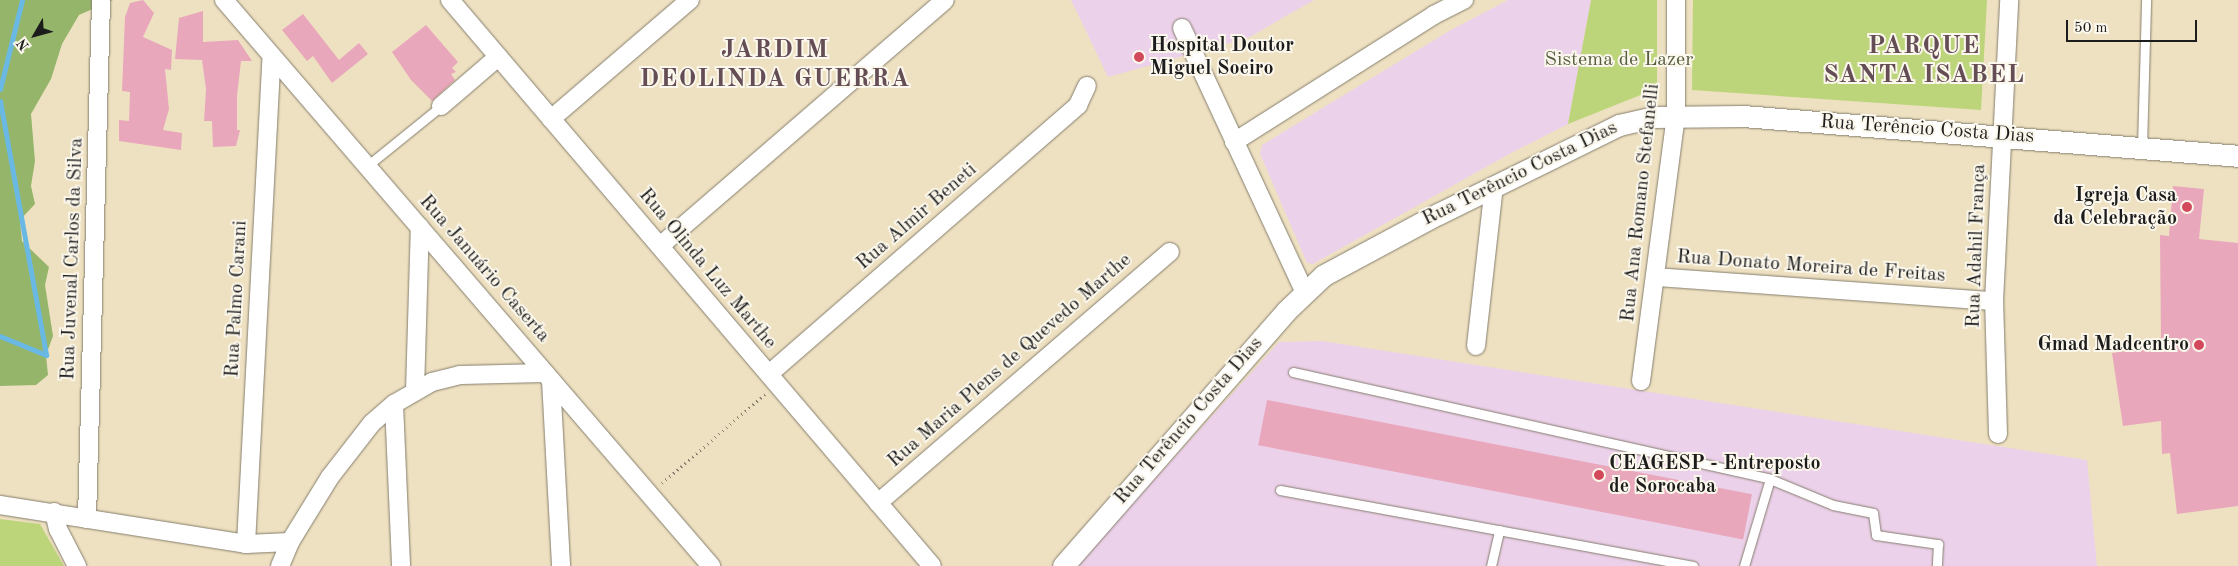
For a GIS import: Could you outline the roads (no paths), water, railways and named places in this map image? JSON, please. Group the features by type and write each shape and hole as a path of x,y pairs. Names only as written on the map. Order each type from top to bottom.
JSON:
{"street":[{"name":"Rua Juvenal Carlos da Silva","path":"87,519 101,0"},
{"name":"Rua Januário Caserta","path":"224,0 711,566"},
{"name":"Rua Olinda Luz Marthe","path":"450,0 932,566"},
{"path":"551,119 690,0"},
{"path":"660,246 946,0"},
{"path":"1234,142 1434,15 1464,0"},
{"name":"Rua Ana Romano Stefanelli","path":"1641,381 1676,116 1676,0"},
{"name":"Rua Adahil França","path":"1998,434 1994,301 2009,0"},
{"path":"1182,28 1304,291"},
{"name":"Rua Palmo Carani","path":"246,544 272,56"},
{"path":"441,106 498,57"},
{"name":"Rua Almir Beneti","path":"773,380 1078,104 1087,86"},
{"name":"Rua Terêncio Costa Dias","path":"1063,566 1304,291 1324,275 1494,186 1610,129 1638,119 1676,116 1744,116 2238,156"},
{"path":"1476,346 1494,186"},
{"path":"415,390 420,228"},
{"name":"Rua Maria Plens de Quevedo Marthe","path":"878,503 1170,252"},
{"name":"Rua Donato Moreira de Freitas","path":"1656,277 1994,301"},
{"path":"280,566 290,542 330,477 372,423 394,404 415,390 460,375 548,377 561,566"},
{"path":"394,404 401,566"},
{"path":"0,505 54,512 246,544 290,542"},
{"path":"54,512 58,529 76,566"}],"lane":[{"path":"2142,147 2146,0"},
{"path":"367,166 441,106"},
{"path":"1292,372 1770,479 1833,505 1873,513 1876,535 1938,544 1937,566"},
{"path":"1744,566 1770,479"},
{"path":"1280,490 1694,566"},
{"path":"1491,566 1499,530"}],"waterway":[{"path":"0,89 22,0"},
{"path":"0,101 46,355"},
{"path":"0,336 46,355"}],"place":[{"name":"Hospital Doutor Miguel Soeiro","path":"1139,57"},
{"name":"Igreja Casa da Celebração","path":"2187,207"},
{"name":"Gmad Madcentro","path":"2199,345"},
{"name":"CEAGESP - Entreposto de Sorocaba","path":"1599,475"}],"district":[{"name":"PARQUE SANTA ISABEL","path":"1924,62"},
{"name":"JARDIM DEOLINDA GUERRA","path":"775,66"}],"park label":[{"name":"Sistema de Lazer","path":"1619,60"}]}
